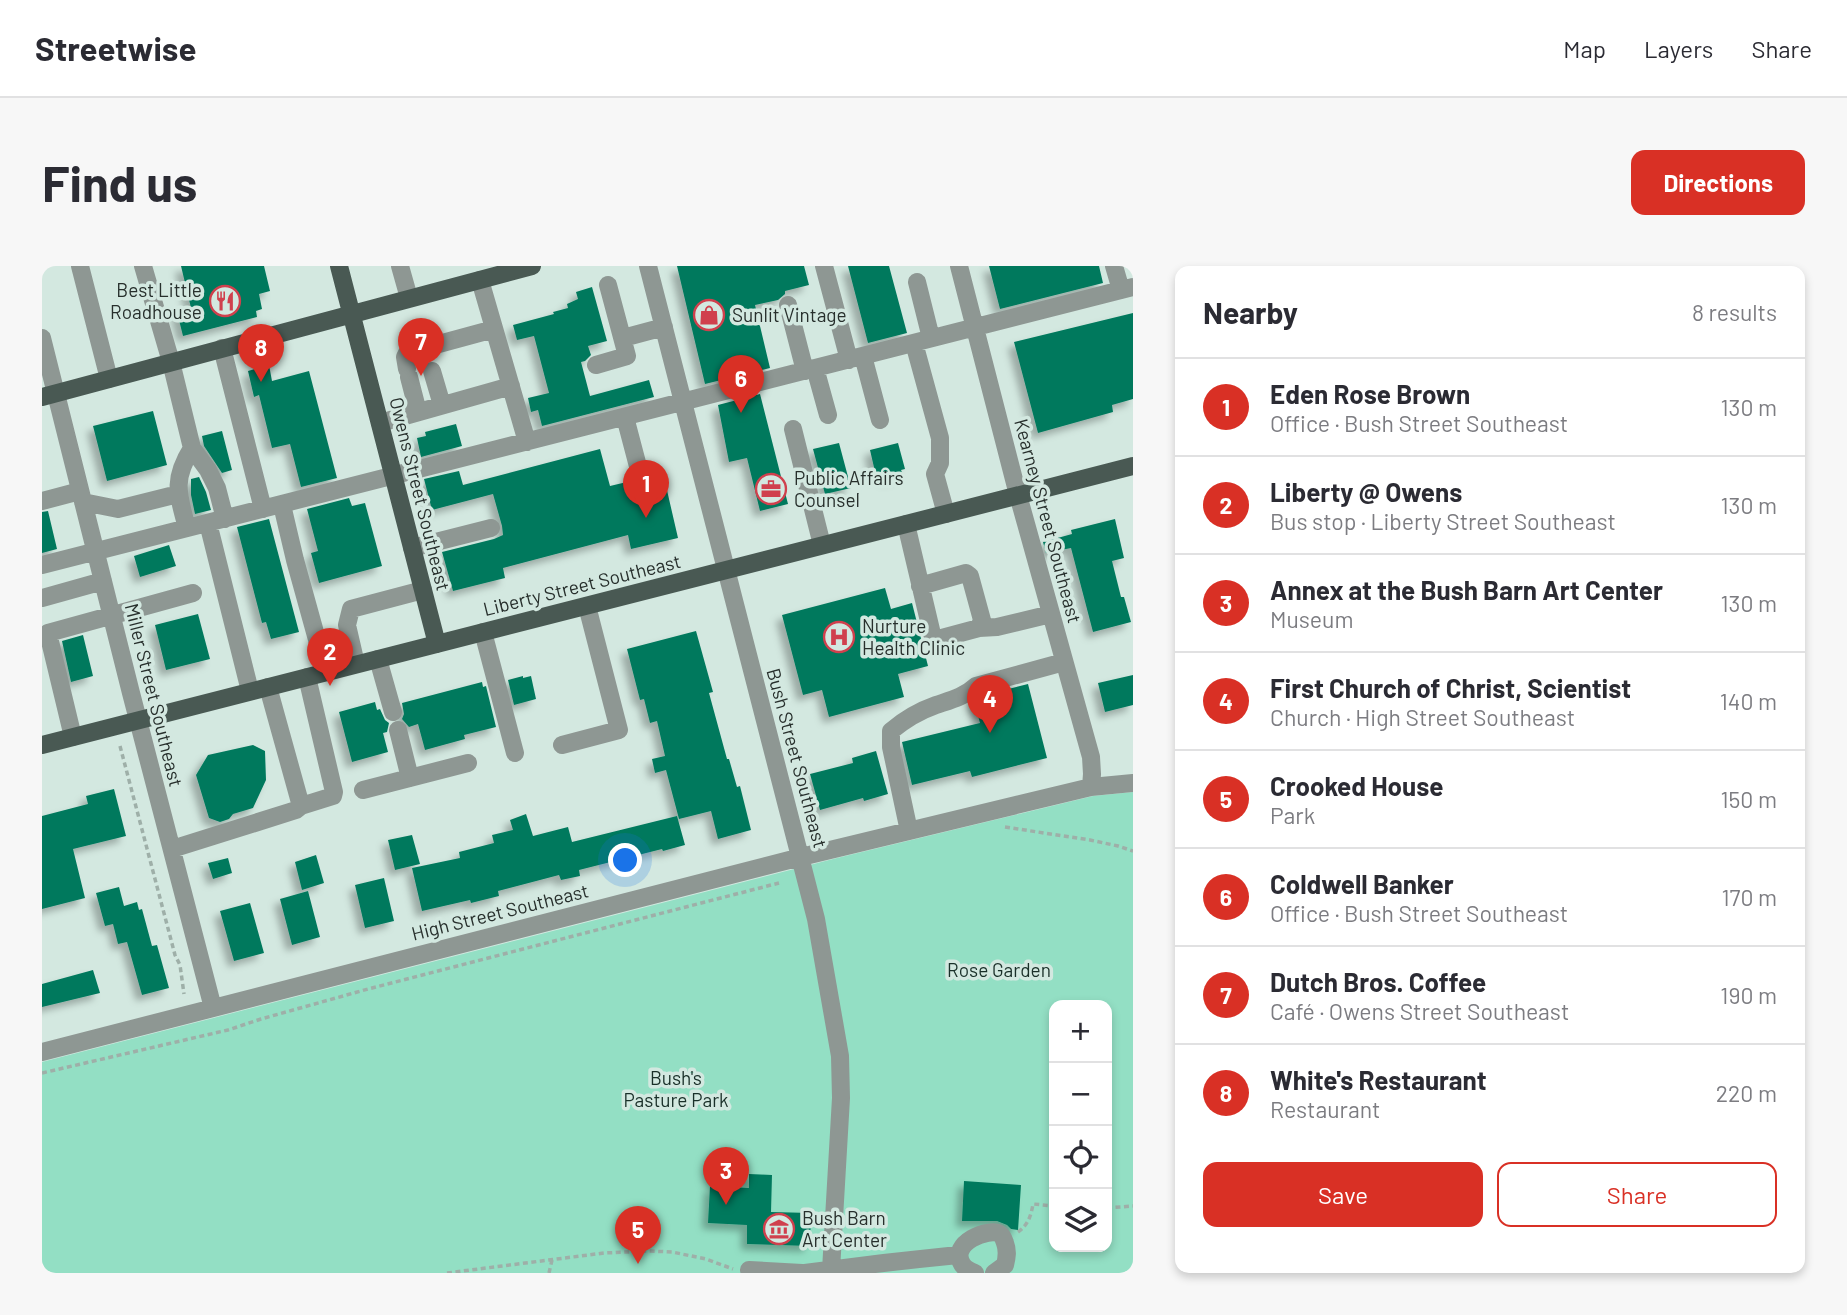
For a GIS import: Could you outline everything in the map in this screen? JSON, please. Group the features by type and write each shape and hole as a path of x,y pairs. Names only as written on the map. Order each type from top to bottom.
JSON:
{"main road":[{"name":"Owens Street Southeast","path":"339,266 437,644"},
{"path":"49,395 480,280 502,270 532,266"},
{"name":"Liberty Street Southeast","path":"42,745 1133,466"}],"street":[{"path":"80,266 109,379"},
{"path":"143,266 192,448 217,488 217,521 259,689 301,806"},
{"path":"400,266 409,298"},
{"name":"Bush Street Southeast","path":"648,266 816,919 840,1056 841,1098 831,1270"},
{"path":"824,266 880,420"},
{"name":"Kearney Street Southeast","path":"958,266 1091,757 1091,787"},
{"path":"42,565 1127,289 1114,266"},
{"path":"480,280 527,442"},
{"path":"916,282 940,438 940,463 935,474 946,513"},
{"path":"596,365 627,356 608,285"},
{"path":"788,305 828,415"},
{"path":"622,338 664,327"},
{"path":"418,412 405,357 407,353 430,360 494,330"},
{"name":"Miller Street Southeast","path":"42,338 49,395 82,496 213,1008"},
{"path":"222,348 263,509"},
{"path":"430,360 442,405"},
{"path":"380,423 511,386"},
{"path":"625,417 640,474"},
{"path":"793,429 822,545"},
{"path":"187,528 178,493 181,465 192,448"},
{"path":"42,501 82,496 118,509 170,496"},
{"path":"282,505 326,672"},
{"path":"906,524 932,634 938,639 1051,614"},
{"path":"412,548 491,528"},
{"path":"920,586 966,573 970,576 982,620 979,628"},
{"path":"42,598 103,581"},
{"path":"356,664 347,625 351,609 423,590"},
{"path":"74,737 48,633 192,593"},
{"path":"562,745 619,730 587,606"},
{"path":"483,632 515,753"},
{"path":"378,659 410,778"},
{"path":"909,831 891,747 891,731 904,720 935,705 949,702 976,686 1064,662"},
{"path":"172,849 333,796 307,677"},
{"path":"363,789 468,763"},
{"name":"High Street Southeast","path":"42,1052 801,857 1091,787 1133,783"},
{"path":"975,1273 968,1271 960,1261 960,1249 974,1238 995,1232 1002,1237 1006,1246 1007,1259 1001,1269 994,1273"},
{"path":"749,1270 804,1273 958,1255"}],"path":[{"path":"120,746 175,955 180,965 184,994"},
{"path":"1000,827 1069,836 1133,851"},
{"path":"42,1073 195,1035 228,1030 261,1018 368,989 785,881"},
{"path":"1002,1237 1008,1233 1019,1232 1030,1217 1033,1204 1049,1206"},
{"path":"1112,1208 1133,1206"},
{"path":"447,1273 604,1253 660,1251 706,1259 732,1269 749,1270"},
{"path":"549,1273 552,1260"}],"green space":[{"name":"Bush's Pasture Park","path":"1133,792 1133,1273 42,1273 42,1062 837,858 1093,796"}],"building":[{"name":"Best Little Roadhouse","path":"181,266 264,266 270,291 259,294 262,309 256,311 257,317 183,336 177,312 191,308"},
{"path":"677,266 804,266 809,285 785,291 778,300 755,305 770,368 705,384"},
{"path":"848,266 889,266 907,333 868,343"},
{"path":"989,266 1099,266 1103,283 1000,309"},
{"path":"592,287 607,341 588,346 591,355 581,362 590,396 649,380 654,397 542,426 538,410 531,412 528,398 549,393 534,336 517,340 513,325 568,308 567,304 578,299 576,292"},
{"path":"1133,313 1133,399 1112,405 1113,412 1038,433 1014,342"},
{"path":"269,365 272,381 309,371 337,478 301,487 290,444 272,448 259,395 254,397 248,371"},
{"path":"760,394 788,504 760,511 747,458 729,462 718,405"},
{"path":"153,411 167,465 107,481 93,426"},
{"path":"456,424 462,446 421,457 417,438 426,436 425,432"},
{"path":"222,431 232,470 222,473 204,446 202,436"},
{"path":"839,443 851,488 825,494 813,449"},
{"path":"898,443 905,469 901,470 903,475 887,479 885,474 876,476 870,450"},
{"path":"600,449 610,486 631,481 642,485 651,476 663,473 678,538 631,549 628,535 503,568 505,578 453,591 442,552 494,539 503,535 502,526 493,494 432,510 424,479 459,471 463,485"},
{"path":"199,477 211,510 195,514 191,479"},
{"path":"349,498 352,506 365,503 382,566 319,583 311,553 318,551 307,509"},
{"path":"48,511 57,549 42,553 42,512"},
{"path":"269,519 299,632 271,639 266,622 262,623 237,527"},
{"path":"1115,519 1124,558 1112,561 1121,597 1124,597 1131,622 1093,632 1071,548 1046,553 1043,542 1072,534 1071,530"},
{"path":"169,545 176,566 140,577 134,556"},
{"path":"885,588 891,609 912,603 928,666 898,674 904,697 829,717 822,690 803,695 782,615"},
{"path":"198,614 210,659 166,670 155,625"},
{"path":"696,631 713,692 709,693 727,759 737,787 740,786 751,830 718,839 711,811 679,819 666,770 655,773 652,759 665,756 657,721 650,723 644,699 640,700 627,649"},
{"path":"83,635 93,676 71,682 62,641"},
{"path":"1133,675 1133,705 1105,712 1098,683"},
{"path":"531,676 536,699 514,705 508,680"},
{"path":"482,682 483,687 486,686 496,727 464,735 465,739 425,750 418,724 409,727 402,719 402,703"},
{"path":"1028,684 1047,758 972,777 970,771 912,785 902,742 980,723 974,702 981,696"},
{"path":"375,702 377,710 380,709 389,723 387,732 383,733 388,752 352,762 339,712"},
{"path":"253,745 265,751 266,780 253,808 233,814 229,819 220,822 209,818 196,775 208,755"},
{"path":"876,751 888,794 820,810 810,774 853,763 852,758"},
{"path":"114,789 126,836 73,849 85,898 42,909 42,816 88,804 86,796"},
{"path":"526,814 533,836 568,827 572,842 677,816 685,845 579,870 580,876 561,880 559,875 498,891 499,896 422,911 412,868 460,858 459,852 494,843 492,835 513,830 510,820"},
{"path":"412,835 420,864 395,870 388,840"},
{"path":"316,855 324,883 302,890 295,862"},
{"path":"228,858 232,873 213,879 208,863"},
{"path":"384,878 394,921 365,928 355,885"},
{"path":"119,887 124,906 137,902 139,910 142,909 152,946 157,945 169,988 142,995 127,942 118,944 113,924 105,926 96,893"},
{"path":"308,891 320,937 292,945 280,899"},
{"path":"250,903 264,953 234,961 220,911"},
{"path":"93,970 100,993 42,1007 42,984"},
{"name":"Bush Barn Art Center","path":"749,1174 772,1175 771,1212 811,1213 810,1246 747,1244 747,1225 708,1223 710,1186 749,1188"},
{"path":"964,1181 1021,1185 1018,1230 997,1221 962,1221"}],"place":[{"name":"Best Little Roadhouse","path":"225,301"},
{"name":"Sunlit Vintage","path":"709,315"},
{"name":"Dutch Bros. Coffee","path":"421,376"},
{"name":"White's Restaurant","path":"261,382"},
{"name":"Coldwell Banker","path":"741,413"},
{"name":"Public Affairs Counsel","path":"771,489"},
{"name":"Eden Rose Brown","path":"646,518"},
{"name":"Nurture Health Clinic","path":"839,637"},
{"name":"Liberty @ Owens","path":"330,686"},
{"name":"First Church of Christ, Scientist","path":"990,733"},
{"name":"Annex at the Bush Barn Art Center","path":"726,1205"},
{"name":"Bush Barn Art Center","path":"779,1229"},
{"name":"Crooked House","path":"638,1264"}],"park label":[{"name":"Rose Garden","path":"999,970"}]}
